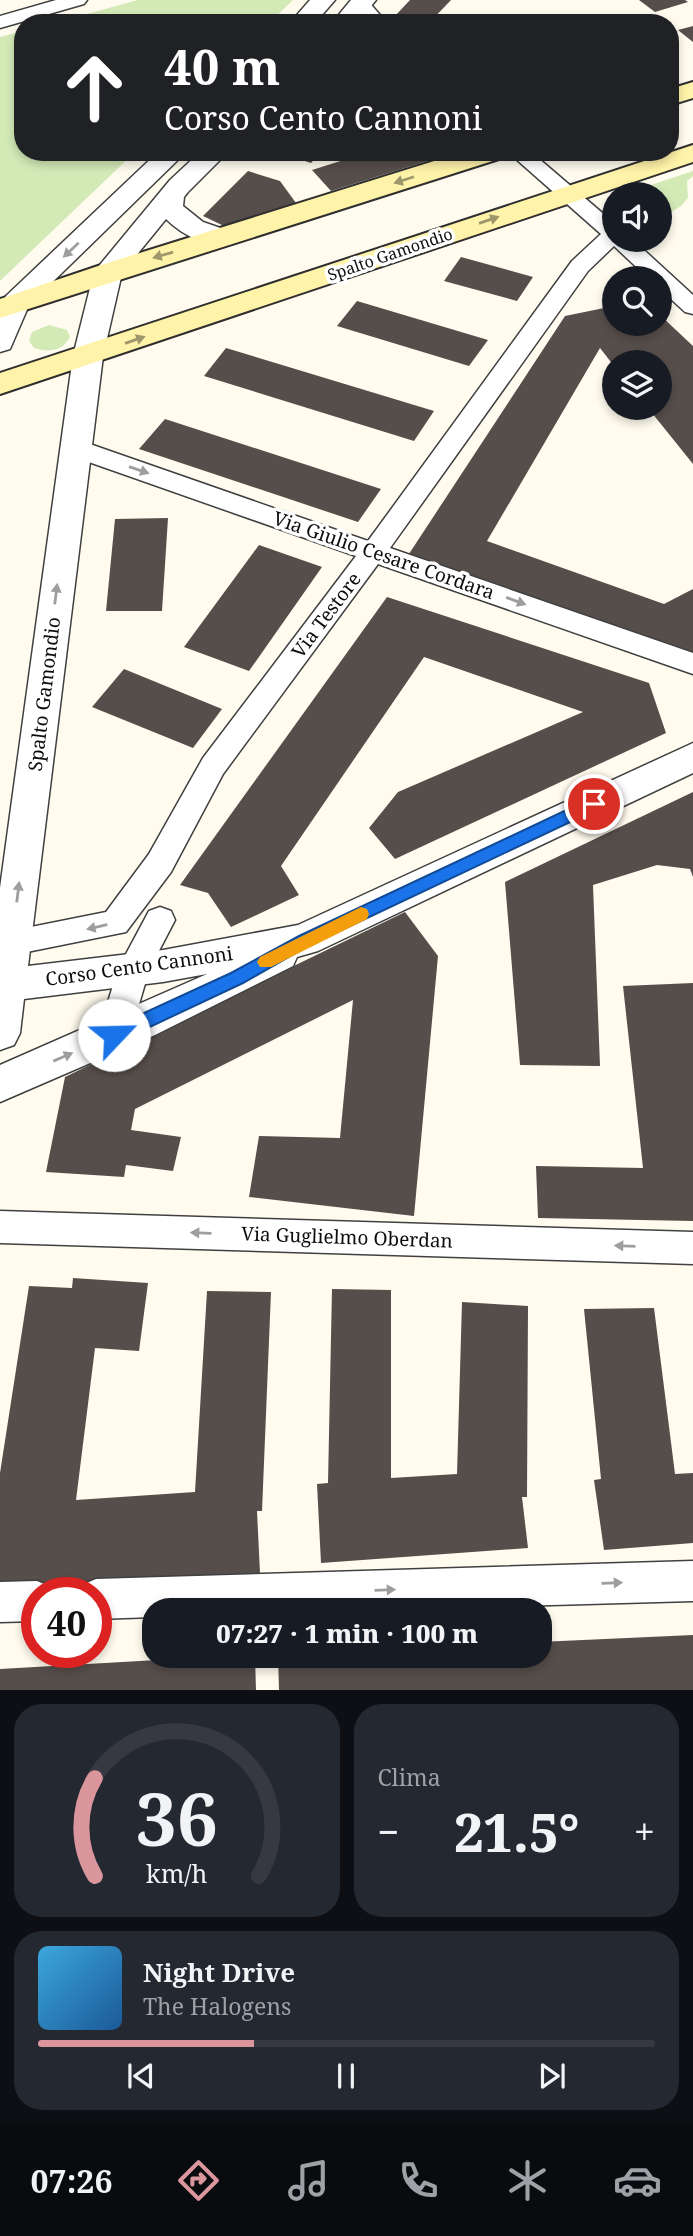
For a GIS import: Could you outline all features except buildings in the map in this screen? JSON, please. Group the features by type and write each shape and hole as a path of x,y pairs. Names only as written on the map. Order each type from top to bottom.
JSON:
{"main road":[{"path":"8,305 464,161"},
{"name":"Spalto Gamondio","path":"0,384 669,161"}],"street":[{"path":"28,14 78,0"},
{"path":"310,14 323,0"},
{"path":"0,343 8,305 163,161"},
{"path":"108,272 171,196 206,161"},
{"path":"529,161 602,224"},
{"path":"171,196 170,207 182,221 195,231 222,238"},
{"name":"Via Testore","path":"12,942 115,923 160,863 213,766 374,551 580,266 602,245"},
{"path":"633,252 693,307"},
{"name":"Spalto Gamondio","path":"0,1030 3,986 12,942 88,356 108,272"},
{"name":"Via Giulio Cesare Cordara","path":"75,448 693,664"},
{"name":"Corso Cento Cannoni","path":"3,986 196,960 304,940 693,757"},
{"path":"160,863 160,920 169,950 196,960"},
{"path":"114,1035 134,969 160,920"},
{"path":"0,1084 237,978 304,940"},
{"name":"Via Guglielmo Oberdan","path":"0,1227 693,1248"},
{"path":"112,1599 693,1581"},
{"path":"0,1602 21,1601"}],"green space":[{"path":"138,0 293,0 278,14 87,14"},
{"path":"14,33 14,161 126,161 0,281 0,37"},
{"path":"693,171 693,176 687,181 688,198 672,212 672,182 660,182"},
{"path":"49,325 67,330 70,337 67,342 55,350 34,348 29,341 32,332"}],"slow traffic":[{"path":"266,962 304,940 361,914"}],"route":[{"path":"114,1035 237,978 304,940 594,804"}]}
